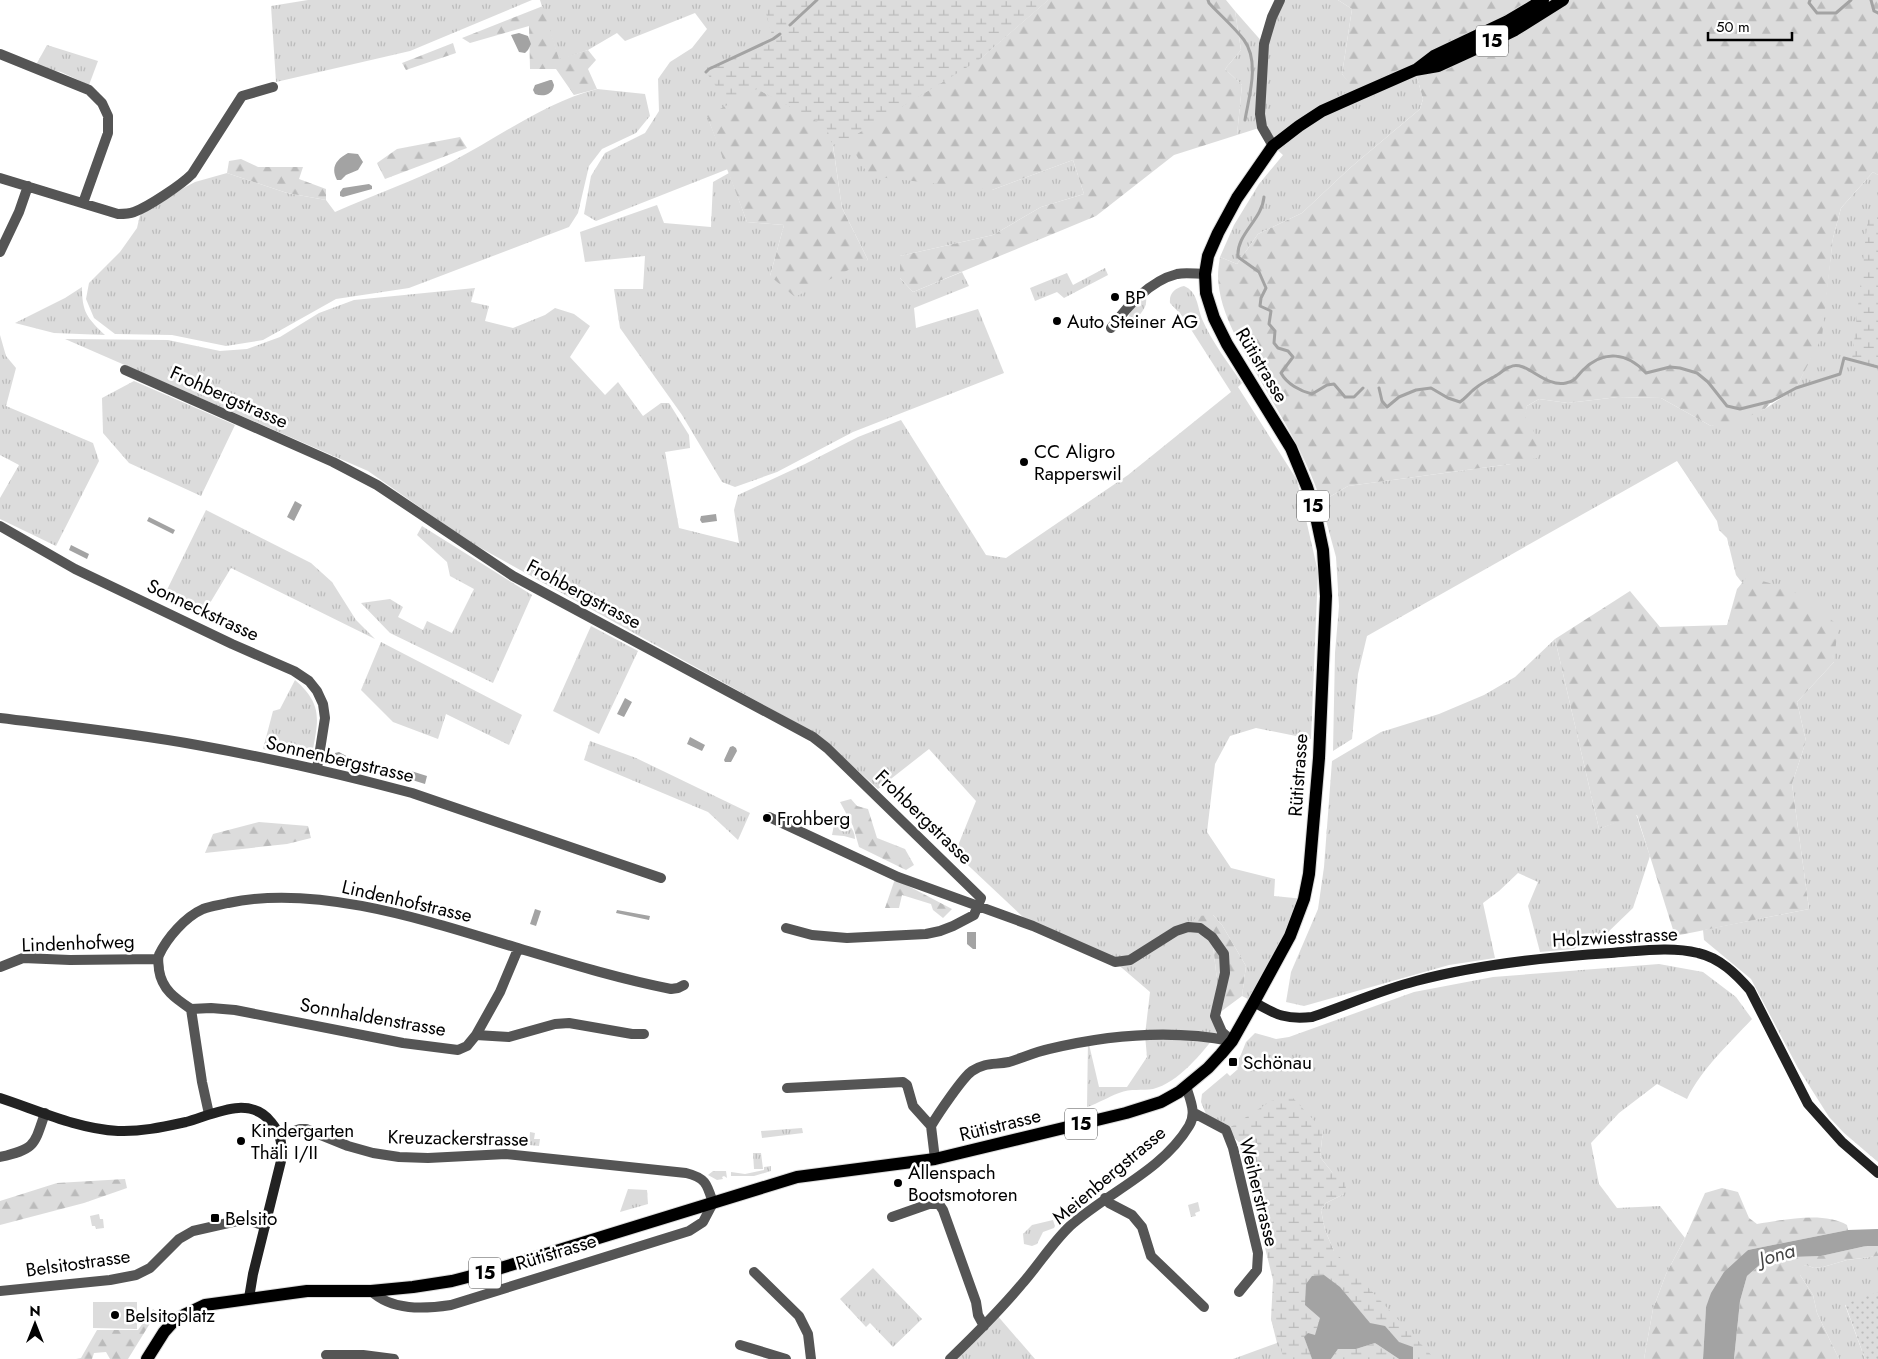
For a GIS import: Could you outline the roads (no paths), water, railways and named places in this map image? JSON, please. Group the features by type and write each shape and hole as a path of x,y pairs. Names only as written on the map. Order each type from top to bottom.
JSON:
{"main road":[{"name":"Rütistrasse","path":"147,1359 164,1332 184,1315 205,1305 307,1291 371,1291 452,1281 491,1271 806,1175 935,1159 1126,1113 1161,1102 1186,1086 1208,1068 1232,1041 1290,936 1304,899 1309,874 1319,758 1326,587 1323,550 1315,512 1307,487 1291,448 1227,344 1214,318 1206,293 1205,274 1208,256 1237,198 1273,146 1299,126 1322,111 1415,70 1434,56 1508,21 1543,0"},
{"name":"Rütistrasse","path":"1415,70 1438,66 1484,45 1515,30 1563,0"}],"street":[{"path":"1273,146 1262,127 1261,104 1264,44 1272,17 1280,0"},
{"path":"0,54 89,90 102,103 108,116 108,133 83,203"},
{"path":"0,178 118,214 136,212 192,174 242,96 273,87"},
{"path":"0,252 19,212 28,186"},
{"path":"1111,328 1132,301 1166,278 1177,274 1205,274"},
{"name":"Frohbergstrasse","path":"124,370 245,422 368,480 513,576 813,737 847,767 981,898 979,907"},
{"name":"Sonneckstrasse","path":"0,526 75,569 294,672 308,682 317,691 326,718 317,769"},
{"name":"Sonnenbergstrasse","path":"0,718 187,743 317,769 412,793 661,878"},
{"path":"769,817 859,860 1033,926 1115,962 1130,960 1176,932 1188,927 1200,928 1212,937 1224,954 1225,973 1215,1016 1222,1032 1232,1041"},
{"name":"Lindenhofstrasse","path":"158,958 169,940 195,913 216,905 259,898 325,901 389,912 481,936 518,949 624,980 671,989 684,985"},
{"path":"786,928 812,935 847,938 926,934 940,931 964,921 974,915 979,907"},
{"name":"Sonnhaldenstrasse","path":"192,1009 234,1010 403,1043 458,1050 463,1048 476,1035 500,992 518,949"},
{"name":"Holzwiesstrasse","path":"1254,1002 1278,1015 1298,1018 1312,1017 1414,981 1465,969 1522,961 1607,953 1682,950 1700,953 1721,963 1736,974 1750,990 1808,1104 1842,1142 1878,1173"},
{"name":"Lindenhofweg","path":"0,967 23,958 70,960 158,958"},
{"path":"158,958 163,983 173,997 192,1009 202,1082 209,1114"},
{"path":"476,1035 510,1037 556,1024 569,1023 632,1034 644,1034"},
{"path":"931,1126 970,1072 985,1064 1008,1062 1088,1040 1164,1034 1208,1036 1232,1041"},
{"path":"786,1088 903,1082 907,1085 913,1106 931,1126 935,1159"},
{"path":"1186,1086 1194,1113"},
{"path":"0,1098 103,1129 126,1131 155,1128 188,1121 229,1109 243,1108 257,1111 270,1119 280,1136 281,1161 264,1226 249,1298"},
{"path":"0,1157 28,1149 38,1137 45,1113"},
{"name":"Meienbergstrasse","path":"950,1359 984,1326 1022,1284 1068,1228 1105,1198 1150,1168 1176,1145 1190,1124 1194,1113"},
{"name":"Weiherstrasse","path":"1194,1113 1226,1130 1233,1148 1258,1253 1257,1270 1239,1292"},
{"name":"Kreuzackerstrasse","path":"280,1136 300,1129 306,1130 348,1146 399,1158 506,1154 686,1173 702,1178 708,1186 713,1203"},
{"path":"1105,1198 1109,1203 1132,1215 1142,1227 1151,1256 1204,1307"},
{"name":"Rütistrasse","path":"371,1291 381,1300 410,1307 431,1308 451,1305 689,1231 703,1222 713,1203"},
{"path":"892,1218 929,1204 938,1204 943,1210 976,1302 978,1315 984,1326"},
{"name":"Belsitostrasse","path":"0,1291 110,1280 136,1275 150,1268 178,1239 193,1231 237,1221 250,1221 264,1226"},
{"path":"754,1272 799,1316 808,1334 811,1359"},
{"path":"740,1345 786,1359"},
{"path":"326,1355 363,1355 394,1359"}],"water":[{"path":"519,33 528,36 531,44 525,53 519,52 511,35"},
{"path":"552,80 554,85 550,93 544,95 535,94 533,90 535,85"},
{"path":"348,153 358,154 363,162 358,170 346,175 341,180 337,180 334,171 336,164"},
{"path":"369,184 372,186 372,189 343,197 340,196 343,188"},
{"path":"295,501 302,505 294,521 287,517"},
{"path":"716,514 717,521 702,523 700,520 701,516"},
{"path":"149,517 175,530 173,534 147,521"},
{"path":"71,545 89,554 87,559 69,550"},
{"path":"625,698 632,702 624,717 617,714"},
{"path":"690,737 705,745 702,751 687,744"},
{"path":"733,746 737,751 731,762 725,762 724,760 730,747"},
{"path":"339,752 350,758 349,764 337,763 334,760 335,753"},
{"path":"411,771 427,776 425,784 409,779"},
{"path":"535,909 541,911 536,926 530,924"},
{"path":"617,910 650,916 649,920 616,913"},
{"path":"967,932 976,932 976,949 967,944"},
{"name":"Jona","path":"1878,1229 1878,1246 1866,1246 1821,1256 1765,1260 1747,1276 1740,1301 1734,1359 1703,1359 1706,1307 1711,1293 1724,1272 1748,1250 1848,1230"},
{"path":"1324,1275 1340,1287 1370,1323 1385,1326 1399,1342 1413,1347 1413,1359 1399,1359 1375,1343 1356,1349 1338,1349 1331,1359 1312,1359 1304,1337 1308,1333 1315,1335 1320,1318 1305,1305 1306,1284 1312,1276"}],"waterway":[{"path":"790,25 817,0"},
{"path":"1208,0 1240,35 1249,49 1252,79 1245,120"},
{"path":"1810,0 1809,3 1817,13 1836,13 1851,0"},
{"path":"1871,0 1874,11 1878,13"},
{"path":"706,72 780,34"},
{"path":"1264,197 1259,213 1241,241 1238,257 1259,272 1266,288 1261,298 1260,306 1271,311 1269,324 1275,331 1274,343 1278,348 1288,351 1293,357 1281,373 1294,386 1312,394 1327,385 1334,384 1345,397 1354,397 1363,388"},
{"path":"1379,388 1382,401 1387,407 1399,397 1416,390 1431,388 1448,398 1460,402 1479,385 1506,368 1522,367 1550,381 1566,383 1574,380 1591,363 1607,356 1616,356 1632,361 1646,373 1670,367 1697,373 1708,382 1727,406 1740,409 1772,401 1796,388 1840,374 1844,358 1878,367"}],"place":[{"name":"BP","path":"1115,297"},
{"name":"Auto Steiner AG","path":"1057,321"},
{"name":"CC Aligro Rapperswil","path":"1024,462"},
{"name":"Frohberg","path":"767,818"},
{"name":"Schönau","path":"1233,1062"},
{"name":"Kindergarten Thäli I/II","path":"241,1141"},
{"name":"Allenspach Bootsmotoren","path":"898,1183"},
{"name":"Belsito","path":"215,1218"},
{"name":"Belsitoplatz","path":"115,1315"}]}
